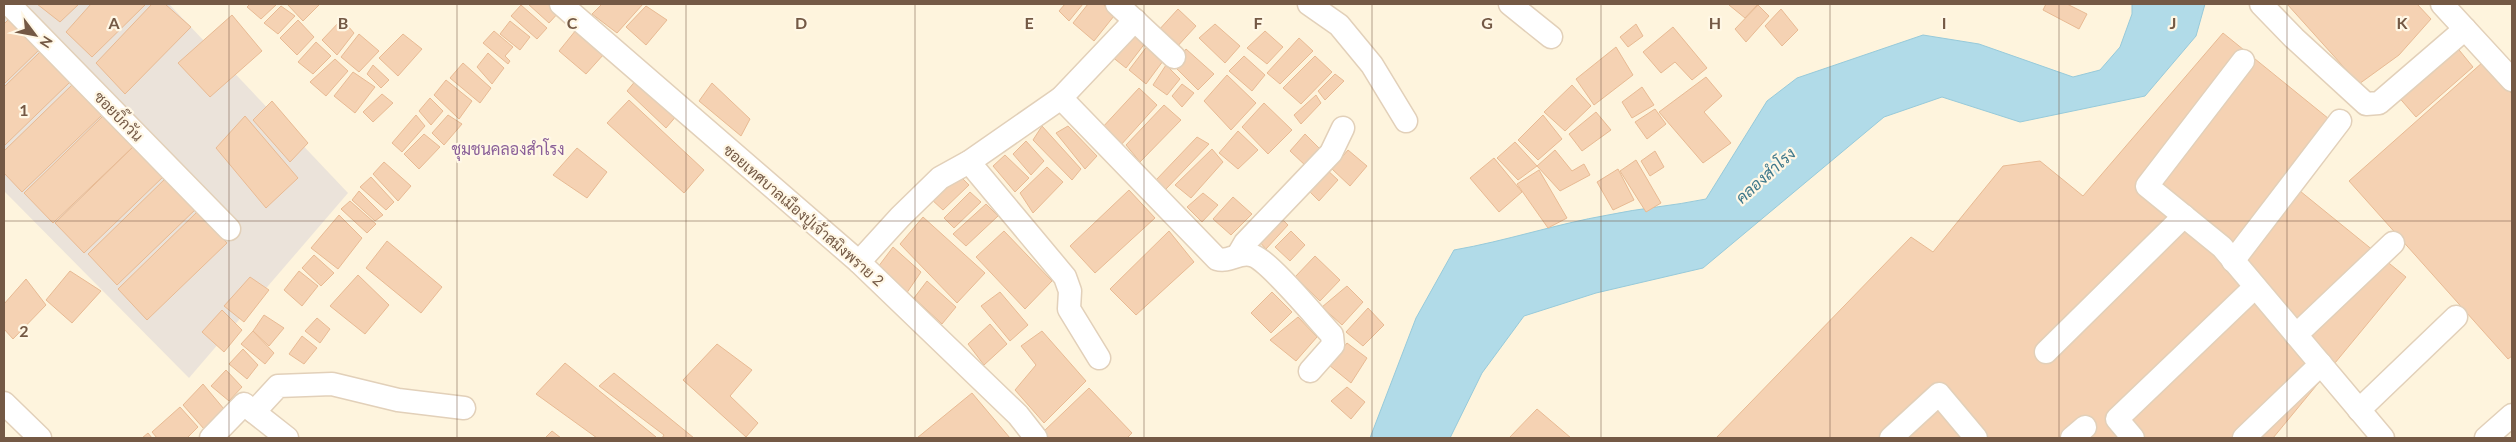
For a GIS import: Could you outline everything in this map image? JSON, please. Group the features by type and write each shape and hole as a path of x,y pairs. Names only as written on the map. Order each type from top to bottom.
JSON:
{"street":[{"name":"ซอยบิ๊กวัน","path":"9,4 229,229"},
{"path":"1117,4 1174,57"},
{"path":"1309,4 1339,26 1356,45 1372,65 1406,121"},
{"path":"1510,4 1551,37"},
{"path":"2261,4 2294,38 2366,104 2378,103 2464,28"},
{"path":"2442,4 2512,80"},
{"name":"ซอยเทศบาลเมืองปู่เจ้าสมิงพราย 2","path":"567,6 859,262 1018,415 1036,438"},
{"path":"859,262 900,217 940,178 969,162 1061,98 1135,20"},
{"path":"2243,61 2147,186 2222,247 2383,438"},
{"path":"1061,98 1217,259 1227,261 1238,255 1248,254 1263,262 1332,336 1334,345 1310,371"},
{"path":"2233,261 2340,121"},
{"path":"1238,255 1245,243 1331,153 1343,128"},
{"path":"969,162 1065,277 1070,292 1069,309 1098,358"},
{"path":"2046,352 2184,216"},
{"path":"2296,335 2393,243"},
{"path":"2133,438 2117,420 2255,286"},
{"path":"2359,410 2456,316"},
{"path":"2244,438 2321,364"},
{"path":"254,412 278,386 302,384 332,384 398,400 464,408"},
{"path":"1891,438 1939,394 1976,438"},
{"path":"4,403 40,438"},
{"path":"211,438 244,404 287,438"},
{"path":"2486,438 2512,414"}],"shaded area":[{"path":"4,4 169,4 348,193 189,378 4,191"}],"water":[{"name":"คลองสำโรง","path":"2132,4 2205,4 2196,36 2145,96 2020,122 1942,97 1884,117 1703,268 1596,293 1524,316 1482,373 1450,438 1370,438 1416,318 1454,250 1569,223 1706,199 1767,101 1797,78 1923,35 1979,44 2073,77 2100,70 2120,47 2132,14"}],"building":[{"path":"37,4 79,4 60,22"},
{"path":"91,4 146,4 92,57 66,32"},
{"path":"152,4 165,4 191,27 125,94 96,63"},
{"path":"250,4 277,4 261,19 247,7"},
{"path":"287,4 320,4 303,21"},
{"path":"528,4 552,4 560,11 549,23"},
{"path":"602,4 643,4 617,33 592,14"},
{"path":"1065,4 1083,4 1069,21 1059,11"},
{"path":"1088,4 1103,4 1114,16 1094,41 1073,23"},
{"path":"1730,4 1758,4 1745,18"},
{"path":"2046,4 2067,4 2087,14 2079,29 2043,10"},
{"path":"2287,4 2417,4 2431,19 2399,55 2359,84"},
{"path":"521,5 547,28 537,39 511,16"},
{"path":"1758,5 1769,16 1746,42 1735,29"},
{"path":"281,6 295,16 278,34 264,23"},
{"path":"646,6 667,20 646,45 626,27"},
{"path":"1178,9 1196,26 1175,49 1157,32"},
{"path":"1781,9 1798,30 1782,46 1765,26"},
{"path":"232,15 262,51 210,97 178,63"},
{"path":"11,17 40,49 4,84 4,24"},
{"path":"342,19 354,33 337,55 322,40"},
{"path":"298,20 314,37 297,55 280,38"},
{"path":"510,21 530,37 520,50 500,34"},
{"path":"1215,24 1240,46 1225,63 1199,38"},
{"path":"1636,24 1643,36 1628,47 1620,37"},
{"path":"1673,27 1707,68 1692,80 1675,62 1661,73 1643,52"},
{"path":"576,30 604,54 586,74 559,51"},
{"path":"494,31 513,47 505,56 510,61 508,64 483,43"},
{"path":"1134,31 1146,42 1126,68 1111,56"},
{"path":"1265,31 1283,47 1267,64 1247,48"},
{"path":"2223,33 2334,123 2300,191 2406,277 2273,438 1716,438 1911,237 1933,252 2003,166 2040,161 2083,196"},
{"path":"359,34 379,51 359,72 341,57"},
{"path":"403,34 422,49 398,76 379,58"},
{"path":"1299,38 1313,51 1280,84 1267,73"},
{"path":"316,42 331,56 313,74 298,62"},
{"path":"1148,45 1166,57 1146,84 1129,70"},
{"path":"2455,45 2473,67 2416,117 2396,94"},
{"path":"1616,47 1633,75 1594,105 1576,79"},
{"path":"1186,49 1214,74 1198,90 1173,65"},
{"path":"41,51 70,82 4,146 4,87"},
{"path":"488,53 504,68 492,84 477,67"},
{"path":"1244,56 1265,75 1252,91 1229,71"},
{"path":"1315,56 1332,72 1301,104 1283,88"},
{"path":"335,59 348,71 326,96 310,82"},
{"path":"2483,62 2512,94 2512,356 2508,359 2349,181"},
{"path":"463,63 491,88 480,103 450,78"},
{"path":"373,65 389,80 381,88 367,74"},
{"path":"1166,65 1180,79 1167,95 1153,85"},
{"path":"353,72 375,87 355,113 334,96"},
{"path":"1335,74 1344,81 1325,100 1318,91"},
{"path":"1227,75 1256,103 1231,130 1204,101"},
{"path":"1706,77 1722,96 1704,112 1731,143 1703,163 1659,112"},
{"path":"637,79 678,114 666,128 627,91"},
{"path":"446,80 472,101 459,119 434,95"},
{"path":"712,83 750,119 741,136 699,101"},
{"path":"73,84 102,115 22,192 4,173 4,151"},
{"path":"1182,84 1194,93 1182,107 1172,96"},
{"path":"1572,85 1591,106 1565,131 1544,112"},
{"path":"1642,87 1654,105 1632,118 1622,102"},
{"path":"1139,88 1157,105 1120,146 1101,129"},
{"path":"382,94 393,103 373,122 363,112"},
{"path":"1316,95 1321,103 1301,124 1294,115"},
{"path":"430,98 443,111 431,125 419,111"},
{"path":"629,100 704,170 684,193 607,123"},
{"path":"272,101 308,143 290,162 253,120"},
{"path":"1264,103 1292,130 1268,154 1242,127"},
{"path":"1164,105 1181,120 1140,162 1126,145"},
{"path":"1655,109 1666,124 1647,139 1635,122"},
{"path":"1596,112 1611,130 1582,151 1569,134"},
{"path":"104,115 133,147 53,223 24,193"},
{"path":"416,115 425,126 402,152 392,143"},
{"path":"448,115 462,124 444,145 432,133"},
{"path":"1543,115 1562,139 1538,160 1518,140"},
{"path":"245,116 298,178 266,208 216,148"},
{"path":"1042,126 1081,169 1072,180 1033,140"},
{"path":"1068,126 1097,156 1085,169 1056,133"},
{"path":"1238,131 1258,150 1238,169 1219,153"},
{"path":"424,134 440,147 419,169 404,154"},
{"path":"1305,134 1321,150 1307,167 1290,151"},
{"path":"1197,137 1209,144 1166,189 1156,180"},
{"path":"1026,141 1044,161 1031,175 1013,154"},
{"path":"1515,142 1537,166 1518,180 1497,158"},
{"path":"135,145 164,176 84,253 55,223"},
{"path":"577,148 607,172 587,198 553,175"},
{"path":"1212,149 1223,162 1191,198 1175,185"},
{"path":"1348,150 1367,166 1350,186 1332,169"},
{"path":"1555,150 1572,171 1584,164 1590,175 1560,191 1537,166"},
{"path":"1655,151 1664,167 1650,176 1641,161"},
{"path":"1005,155 1029,178 1015,192 993,166"},
{"path":"1494,158 1522,192 1499,212 1470,178"},
{"path":"1636,160 1661,203 1646,212 1620,171"},
{"path":"384,162 411,186 398,201 373,174"},
{"path":"1047,167 1063,182 1033,213 1020,193"},
{"path":"1325,168 1338,180 1319,201 1306,188"},
{"path":"1618,169 1634,200 1613,210 1597,182"},
{"path":"1539,170 1567,218 1548,228 1517,184"},
{"path":"958,174 969,185 943,210 931,199"},
{"path":"168,176 197,208 117,285 88,254"},
{"path":"371,177 394,202 386,210 360,187"},
{"path":"1129,190 1155,218 1095,273 1070,246"},
{"path":"359,191 383,215 375,221 352,200"},
{"path":"970,192 981,202 954,228 944,218"},
{"path":"1203,193 1218,205 1202,222 1187,207"},
{"path":"1233,197 1252,214 1231,235 1213,219"},
{"path":"350,201 376,224 367,233 341,209"},
{"path":"986,204 998,216 966,246 953,234"},
{"path":"198,211 227,243 147,320 118,289"},
{"path":"339,215 362,238 338,269 311,248"},
{"path":"1278,215 1288,225 1266,249 1257,239"},
{"path":"923,217 985,273 957,303 900,244"},
{"path":"1004,231 1052,281 1025,309 976,257"},
{"path":"1169,231 1194,262 1136,315 1110,289"},
{"path":"1291,231 1305,245 1290,261 1275,247"},
{"path":"387,241 442,287 421,313 366,268"},
{"path":"893,247 921,272 906,294 878,267"},
{"path":"314,255 334,273 321,286 302,268"},
{"path":"1315,256 1340,280 1320,301 1295,277"},
{"path":"70,271 101,291 72,323 46,300"},
{"path":"299,271 318,286 302,306 284,290"},
{"path":"358,275 389,305 365,334 330,306"},
{"path":"250,277 269,290 244,322 224,306"},
{"path":"26,279 46,305 13,339 4,329 4,304"},
{"path":"927,281 956,307 942,324 914,298"},
{"path":"1347,286 1363,302 1342,325 1322,307"},
{"path":"1000,292 1028,325 1010,341 981,306"},
{"path":"1272,292 1292,312 1271,333 1251,313"},
{"path":"1368,308 1384,325 1363,346 1346,332"},
{"path":"222,310 242,330 224,352 202,332"},
{"path":"264,315 284,328 269,346 253,331"},
{"path":"1298,317 1317,337 1296,361 1270,340"},
{"path":"317,318 330,329 320,343 305,331"},
{"path":"990,324 1007,344 984,365 968,344"},
{"path":"253,331 274,353 265,364 241,344"},
{"path":"1042,331 1086,381 1044,423 1015,390 1036,365 1021,346"},
{"path":"302,336 317,348 304,364 289,354"},
{"path":"1347,343 1367,358 1351,383 1329,365"},
{"path":"717,344 752,370 730,396 758,423 746,437 683,380"},
{"path":"243,349 258,365 247,379 229,364"},
{"path":"565,363 656,437 597,438 536,394"},
{"path":"226,370 242,387 229,401 211,386"},
{"path":"614,373 694,438 662,438 664,435 599,386"},
{"path":"203,384 224,409 204,429 183,405"},
{"path":"1347,387 1365,402 1351,419 1331,401"},
{"path":"1089,388 1132,433 1127,438 1048,438 1043,432"},
{"path":"972,393 1010,438 917,438"},
{"path":"180,407 198,427 187,438 157,438 152,432"},
{"path":"1537,409 1571,438 1509,438"},
{"path":"552,431 561,438 545,438"},
{"path":"148,433 152,438 142,438"}],"district":[{"name":"ชุมชนคลองสำโรง","path":"508,148"}]}
